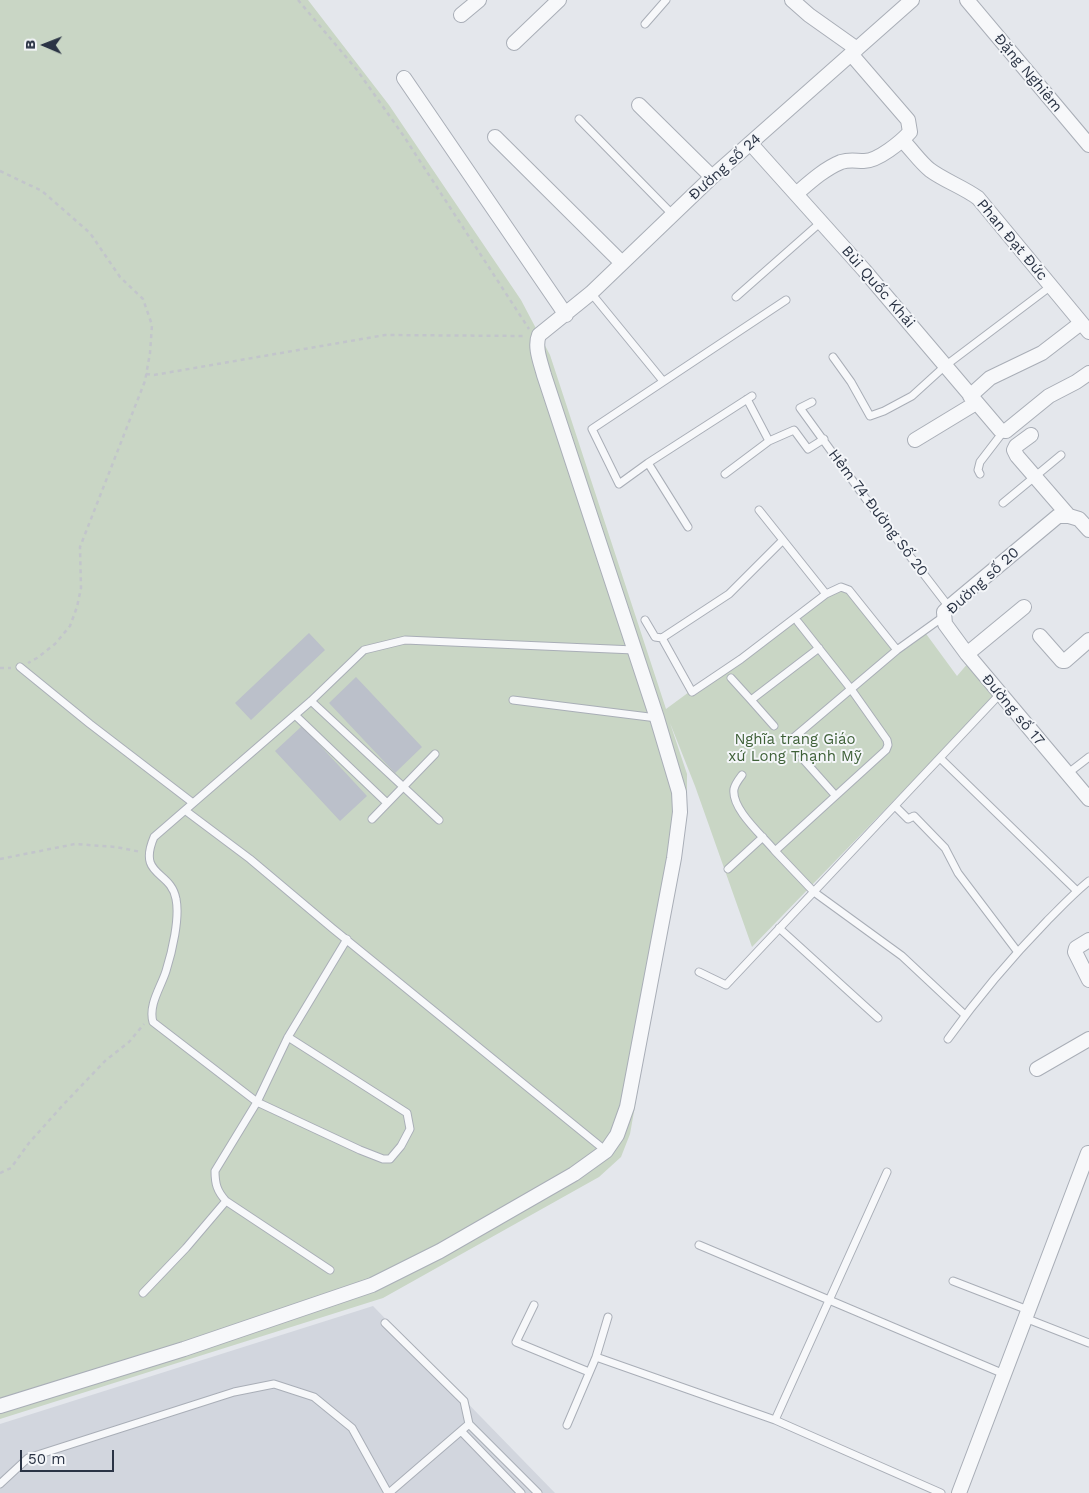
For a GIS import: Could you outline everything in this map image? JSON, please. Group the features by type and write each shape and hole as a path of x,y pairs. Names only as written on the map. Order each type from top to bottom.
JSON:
{"street":[{"path":"461,15 479,0"},
{"path":"514,43 559,0"},
{"path":"792,0 854,51 908,120 910,132 902,141 873,160 854,159 842,162 821,172 796,194"},
{"name":"Đường số 24","path":"634,650 544,375 537,346 539,336 591,293 712,177 912,0"},
{"name":"Đặng Nghiêm","path":"966,0 1089,145"},
{"path":"404,78 566,315"},
{"path":"639,105 712,177"},
{"path":"495,137 622,264"},
{"name":"Phan Đạt Đức","path":"902,141 930,169 968,190 978,198 1083,325"},
{"name":"Bùi Quốc Khái","path":"751,144 864,270 973,400 1003,432"},
{"path":"915,440 973,400 990,378 1042,353 1083,325"},
{"path":"1003,432 1049,396 1089,374"},
{"path":"1031,435 1016,446 1014,450 1017,456 1069,516 1079,519 1088,528"},
{"name":"Đường số 20","path":"946,612 1058,516 1069,516"},
{"path":"967,654 1024,607"},
{"name":"Đường số 17","path":"946,612 945,624 967,654 1089,800"},
{"path":"1040,636 1062,661 1065,661 1089,640"},
{"path":"0,1406 184,1349 372,1285 440,1251 574,1174 606,1151 617,1135 626,1107 674,858 680,812 679,792 634,650"},
{"path":"1089,940 1076,948 1075,952 1089,980"},
{"path":"1037,1069 1089,1039"},
{"path":"959,1493 1088,1153"}],"lane":[{"path":"645,24 666,0"},
{"path":"579,119 672,214"},
{"path":"736,297 821,222"},
{"path":"833,357 851,382 870,416 884,411 912,396 945,366 1051,286"},
{"path":"591,293 663,381"},
{"path":"725,474 769,441 750,398 648,463 619,484 592,429 786,300"},
{"path":"812,402 800,408 824,439"},
{"name":"Hẻm 74 Đường Số 20","path":"769,441 794,430 808,450 824,439 946,612"},
{"path":"980,474 978,470 980,462 1003,432"},
{"path":"1003,503 1061,455"},
{"path":"648,463 688,527"},
{"path":"759,510 826,594"},
{"path":"662,638 729,594 782,541"},
{"path":"645,620 655,636 662,638 692,692 741,660 826,594 841,586 849,590 897,650"},
{"name":"Đường số 20","path":"792,739 897,650 946,612"},
{"path":"775,851 886,750 888,745 887,740 851,689 798,622"},
{"path":"288,1037 407,1113 410,1129 401,1146 390,1159 383,1160 329,1137 256,1102 153,1022 151,1015 172,949 176,924 176,898 168,882 154,872 148,853 154,837 162,828 186,811 311,701 364,650 405,640 634,650"},
{"path":"751,700 819,648"},
{"path":"20,667 90,724 193,803"},
{"path":"731,678 774,726"},
{"path":"699,972 726,985 1000,694"},
{"path":"513,700 657,718"},
{"path":"311,701 439,820"},
{"path":"295,715 387,803"},
{"path":"372,819 435,754"},
{"path":"1067,774 1089,757"},
{"path":"802,758 835,795"},
{"path":"940,758 1077,890"},
{"path":"742,775 734,786 735,802 741,812 775,851 814,892 902,956 965,1015"},
{"path":"895,806 908,819 914,816 945,848 958,873 1018,951"},
{"path":"186,811 250,858 606,1151"},
{"path":"728,869 763,837"},
{"path":"948,1039 965,1015 1018,951 1077,890 1089,881"},
{"path":"780,928 878,1018"},
{"path":"330,1270 226,1201 218,1192 215,1182 215,1171 256,1102 288,1037 347,939"},
{"path":"775,1420 887,1172"},
{"path":"143,1293 186,1248 226,1201"},
{"path":"699,1245 1004,1374"},
{"path":"953,1281 1089,1343"},
{"path":"534,1305 516,1342 589,1372"},
{"path":"567,1425 596,1357 608,1317"},
{"path":"385,1323 464,1401 468,1424 538,1493"},
{"path":"596,1357 775,1420 941,1493"},
{"path":"0,1484 28,1458 234,1392 274,1384 314,1397 352,1428 388,1493 468,1424"},
{"path":"461,1431 521,1493"}],"path":[{"path":"146,374 385,335 534,336 393,121 357,70 298,0"},
{"path":"0,171 42,191 90,233 120,277 143,299 152,325 145,381 80,547 81,588 77,608 70,626 55,644 37,658 20,667 0,668"},
{"path":"0,859 75,844 116,846 148,853"},
{"path":"0,1173 11,1168 42,1128 106,1060 129,1042 151,1015"}],"shaded area":[{"path":"373,1306 555,1493 0,1493 0,1424"}],"green space":[{"name":"Nghĩa trang Giáo xứ Long Thạnh Mỹ","path":"0,0 308,0 389,105 521,300 550,355 666,709 829,589 843,587 902,649 924,631 957,676 969,662 994,697 752,947 695,786 670,723 687,774 687,812 630,1134 621,1157 599,1177 383,1298 0,1419"}],"building":[{"path":"309,633 325,650 251,720 235,703"},
{"path":"356,677 422,747 395,773 329,703"},
{"path":"302,726 367,796 340,821 275,751"}]}
